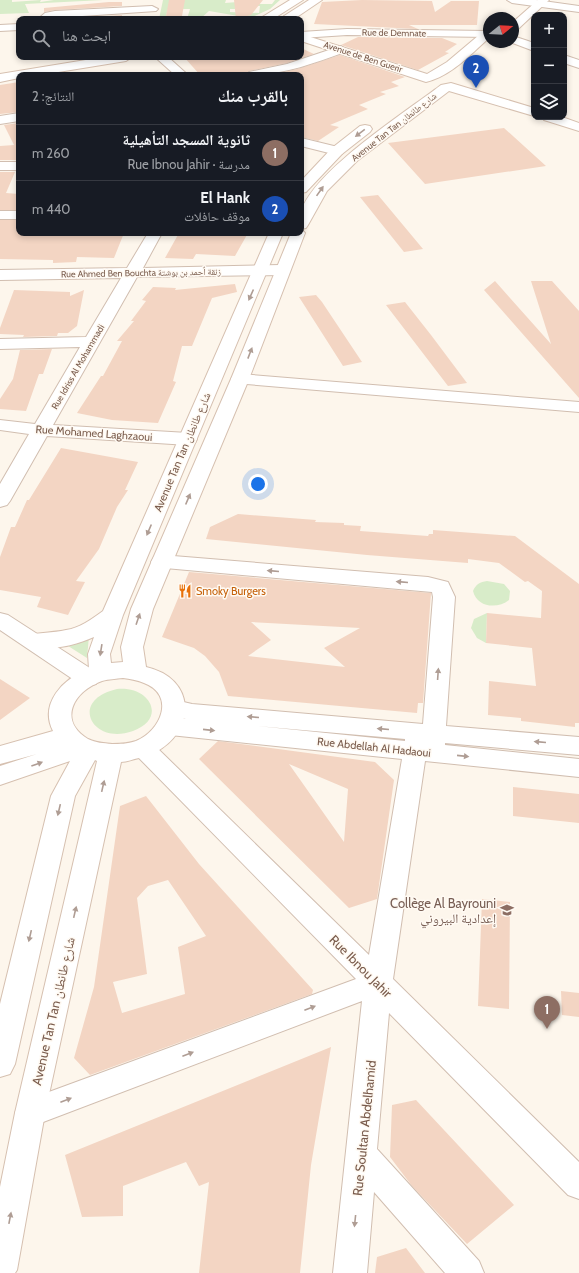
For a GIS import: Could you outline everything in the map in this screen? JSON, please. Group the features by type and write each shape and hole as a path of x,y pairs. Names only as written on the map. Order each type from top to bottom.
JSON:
{"street":[{"path":"270,16 298,0"},
{"path":"292,16 317,0"},
{"path":"511,12 519,1 575,5"},
{"path":"519,23 542,2"},
{"path":"48,16 55,14 152,9"},
{"path":"0,28 16,27"},
{"name":"Rue de Demnate","path":"304,36 340,32 483,33"},
{"name":"Avenue de Ben Guerir","path":"304,37 424,82 434,88 453,83 531,111"},
{"name":"Avenue Tan Tan شارع طانطان","path":"424,82 451,65 483,37"},
{"path":"519,41 531,46"},
{"path":"268,72 290,67 341,50"},
{"path":"0,70 62,60"},
{"path":"36,72 108,60"},
{"path":"164,60 178,72"},
{"path":"567,60 579,64"},
{"path":"0,78 16,75"},
{"name":"Avenue Tan Tan شارع طانطان","path":"304,220 321,189 352,158 453,83"},
{"path":"0,120 16,117"},
{"path":"559,120 579,126"},
{"name":"Avenue Tan Tan شارع طانطان","path":"304,186 337,151 374,122"},
{"path":"304,143 337,151"},
{"path":"0,166 16,166"},
{"path":"0,215 16,215"},
{"name":"Rue Idriss Al Mohammadi","path":"0,501 154,236"},
{"name":"Avenue Tan Tan شارع طانطان","path":"95,675 99,654 112,615 275,236"},
{"path":"135,671 132,647 135,629 161,562 240,379 281,270 297,236"},
{"name":"Rue Ahmed Ben Bouchta زنقة أحمد بن بوشتة","path":"0,275 132,274 281,270"},
{"path":"0,344 92,342"},
{"path":"240,379 579,407"},
{"name":"Rue Mohamed Laghzaoui","path":"0,425 41,430 188,439"},
{"name":"Rue Soultan Abdelhamid","path":"161,562 428,584 441,587 444,596 425,742 378,983 350,1273"},
{"path":"32,641 78,636 97,627 112,615"},
{"path":"0,620 32,641 95,675"},
{"path":"0,755 87,747 122,753 143,748 159,738 173,717 170,691 156,678 135,671 112,671 95,675 72,689 62,705 60,721 87,747"},
{"name":"Rue Abdellah Al Hadaoui","path":"173,717 425,742 579,768"},
{"name":"Rue Abdellah Al Hadaoui","path":"425,742 579,746"},
{"path":"0,776 87,747"},
{"path":"0,1064 62,796 87,747"},
{"name":"Avenue Tan Tan شارع طانطان","path":"0,1270 30,1113 87,747"},
{"name":"Rue Ibnou Jahir","path":"143,748 579,1184"},
{"path":"30,1113 378,983"},
{"path":"361,1154 466,1273"}],"green space":[{"path":"0,0 12,0 12,2 41,0 40,2 54,0 103,0 25,4 29,13 0,14"},
{"path":"163,0 226,0 225,3 261,0 259,4 272,4 275,0 280,0 270,9 254,16 238,16 209,11 203,16 188,16 190,9 168,9 166,16 160,16","holes":["260,6 259,13 230,12 230,9 235,9 235,7"]},
{"path":"487,581 504,584 510,591 509,600 494,606 483,604 479,601 475,597 473,591 478,584"},
{"path":"487,613 486,643 477,638 471,628 474,619"},
{"path":"89,636 87,658 65,644"},
{"path":"117,689 129,689 146,698 150,704 152,712 150,719 143,726 133,731 119,734 106,732 97,727 91,720 90,711 93,702 102,695"}],"building":[{"path":"169,0 185,0 182,16 166,16"},
{"path":"234,0 263,0 251,15 236,16"},
{"path":"362,0 432,1 435,12 451,1 479,1 477,25 409,25 418,29 314,24 322,2"},
{"path":"122,2 122,6 44,12 44,8"},
{"path":"358,37 442,38 457,44 445,52 449,53 418,70 341,45"},
{"path":"304,49 314,54 304,57"},
{"path":"340,55 405,77 391,82 399,86 380,92 386,94 359,105 368,109 330,125 339,127 318,141 304,138 304,72 284,72"},
{"path":"187,60 296,60 248,72 197,72"},
{"path":"16,82 16,112 0,114 0,85"},
{"path":"16,123 16,160 0,160 0,146 14,145 4,125"},
{"path":"504,128 546,166 425,184 388,143"},
{"path":"0,172 15,172 6,193 16,194 16,210 0,210"},
{"path":"378,195 423,249 404,252 360,197"},
{"path":"0,220 16,220 16,236 123,236 114,258 77,257 76,262 53,263 53,260 0,259"},
{"path":"177,236 246,236 235,256 196,254 193,259 165,258"},
{"path":"495,281 551,344 531,281 552,281 579,311 579,398 484,290"},
{"path":"235,284 237,292 212,298 192,346 182,346 173,381 176,382 158,423 112,420 77,413 101,376 103,376 122,341 117,341 134,321 131,321 146,301 142,300 153,287 176,288 175,290"},
{"path":"14,290 70,292 70,296 84,290 77,326 68,333 58,333 57,336 23,337 24,335 0,334 0,328"},
{"path":"316,295 362,362 343,366 299,297"},
{"path":"405,302 467,383 448,386 386,305"},
{"path":"52,349 43,374 39,374 26,411 0,409 0,399 13,379 20,350"},
{"path":"61,448 138,462 125,490 128,490 117,507 99,549 76,581 85,582 68,615 37,607 41,597 0,590 0,557 11,527 15,527 27,500 29,500"},
{"path":"238,514 316,520 315,522 344,523 344,525 361,526 360,531 428,536 429,534 433,534 433,530 515,536 579,584 579,723 575,723 575,727 521,721 521,718 488,715 489,681 536,686 532,648 486,643 487,613 541,618 542,591 528,581 525,582 499,563 468,559 468,563 367,555 206,539 210,527"},
{"path":"189,572 431,593 423,703 418,703 417,713 228,696 219,672 205,656 194,648 162,637","holes":["251,622 360,628 324,648 345,667 248,656 271,640"]},
{"path":"0,679 30,698 0,720"},
{"path":"218,741 375,762 394,780 377,899 349,908 199,759","holes":["289,764 348,789 344,842"]},
{"path":"513,787 579,794 579,823 513,816"},
{"path":"146,796 199,864 313,990 312,994 90,1075 74,1058 94,987 120,806","holes":["168,880 206,936 178,947 185,994 122,1013 113,982 147,974 137,898 148,886"]},
{"path":"482,899 510,902 509,1009 478,1006"},
{"path":"561,991 579,993 579,1017 562,1015"},
{"path":"331,1047 311,1165 300,1273 199,1273 209,1182 199,1186 186,1162 123,1186 123,1216 82,1217 65,1155"},
{"path":"416,1100 514,1205 467,1244 412,1186 390,1157 392,1105"},
{"path":"406,1248 425,1273 375,1273 377,1257"}],"place":[{"name":"El Hank","path":"476,88"},
{"name":"Smoky Burgers","path":"185,591"},
{"name":"Collège Al Bayrouni إعدادية البيروني","path":"507,910"},
{"name":"ثانوية المسجد التأهيلية","path":"547,1029"}]}
